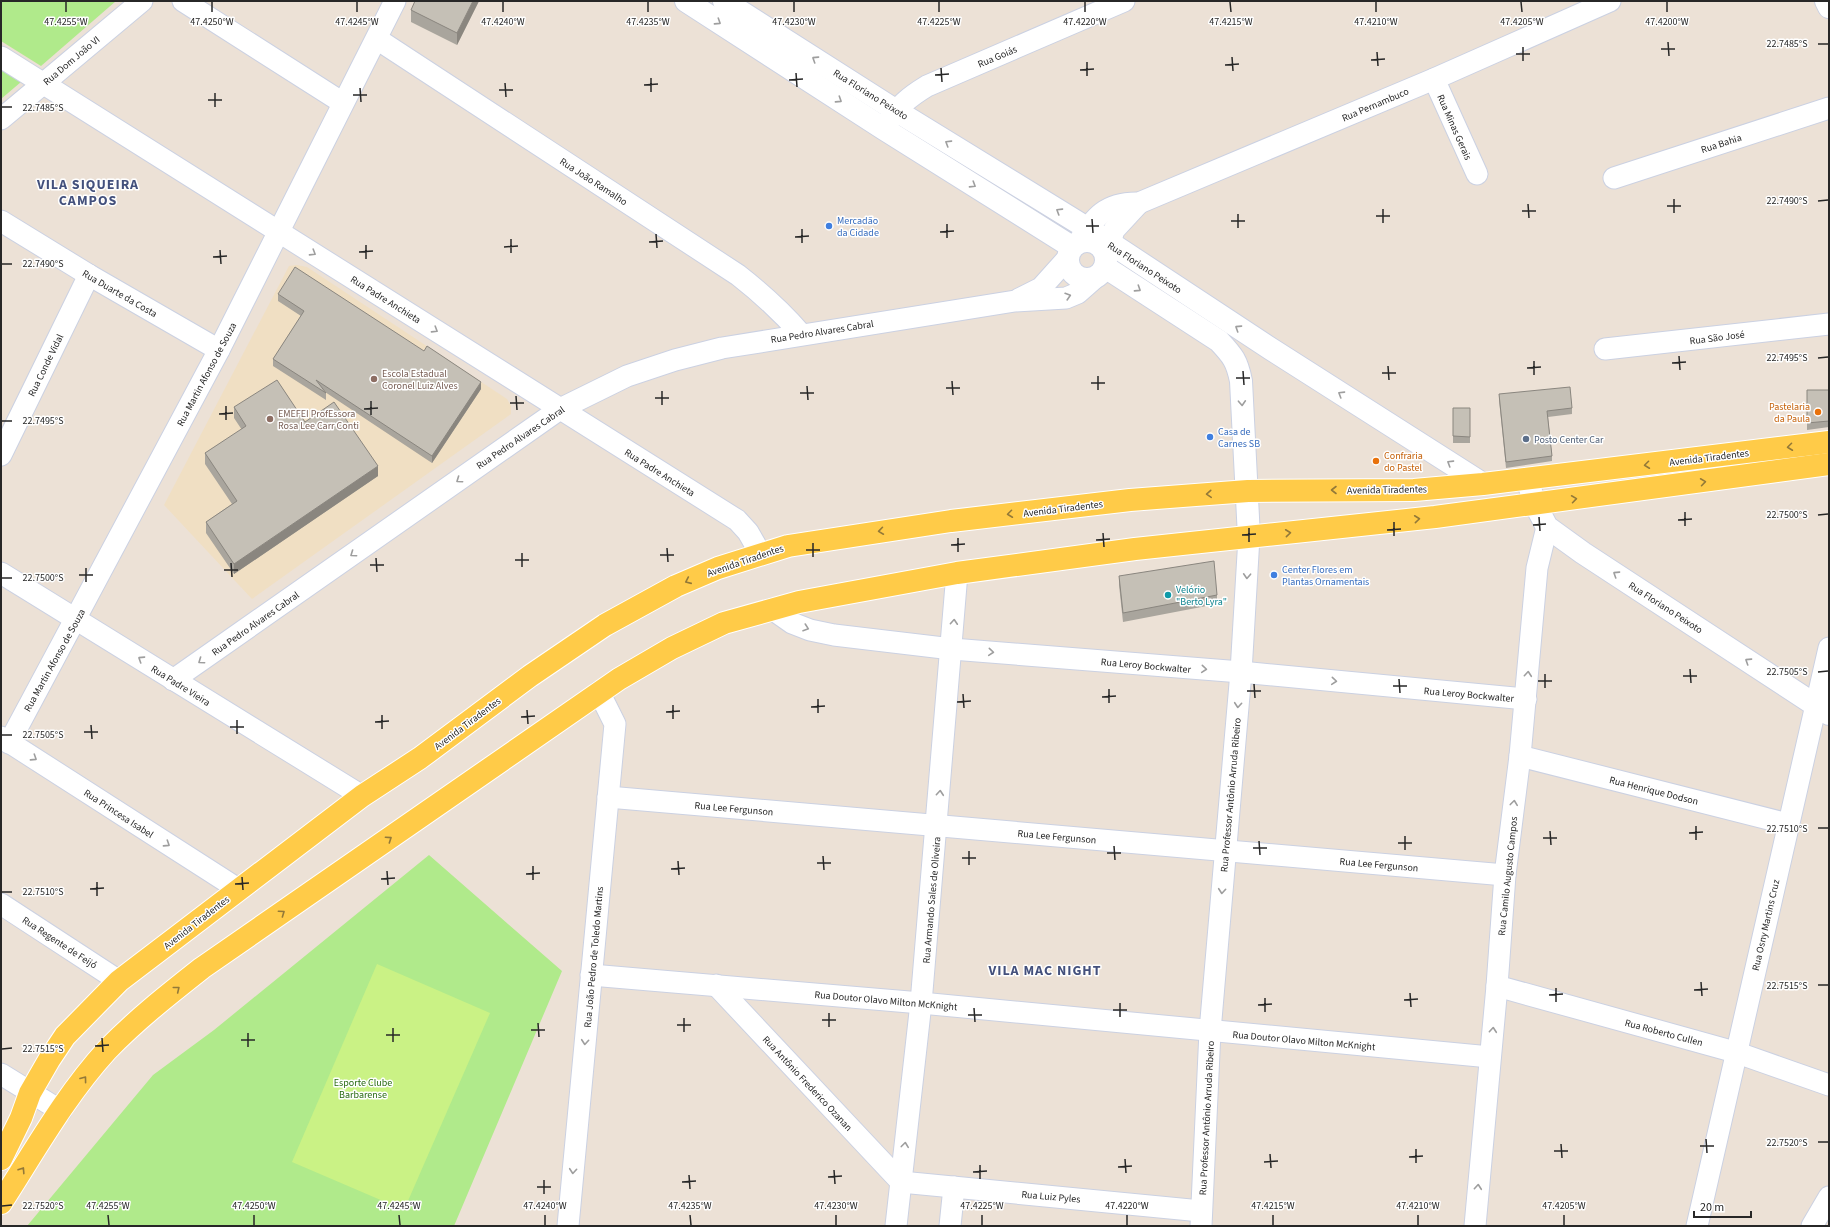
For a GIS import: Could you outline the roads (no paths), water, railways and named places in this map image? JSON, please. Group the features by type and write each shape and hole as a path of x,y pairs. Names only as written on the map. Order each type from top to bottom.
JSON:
{"main road":[{"name":"Rua Floriano Peixoto","path":"686,1 884,129 1104,262 1219,341 1230,352 1238,364"},
{"name":"Rua Floriano Peixoto","path":"724,1 895,110 1076,244"},
{"path":"1826,1 1829,7"},
{"path":"1076,244 1071,272 1076,276 1088,280 1104,262"},
{"name":"Rua Floriano Peixoto","path":"1104,262 1271,349 1483,484"},
{"path":"1238,364 1271,349"},
{"name":"Rua Professor Antônio Arruda Ribeiro","path":"1238,364 1241,381 1248,491 1249,537"},
{"name":"Avenida Tiradentes","path":"1,1159 21,1118 30,1093 48,1060 65,1036 119,981 362,796 420,758 530,676 605,625 676,586 718,568 760,553 788,546 951,521 1130,500 1248,491 1414,490 1527,479 1829,442"},
{"path":"1,1203 61,1111 86,1076 108,1050 148,1011 202,968 599,692 631,671 672,648 724,623 799,602 957,573 1135,549 1435,517 1829,464"},
{"name":"Rua Floriano Peixoto","path":"1527,479 1535,504 1547,527 1583,553 1822,710"}],"street":[{"name":"Rua Dom João VI","path":"1,120 142,1"},
{"path":"183,1 343,103"},
{"name":"Rua Martin Afonso de Souza","path":"5,740 77,619 219,350 280,232 395,1"},
{"name":"Rua Goiás","path":"884,129 895,110 908,98 927,86 1124,1"},
{"name":"Rua Pernambuco","path":"1104,262 1114,230 1139,203 1434,79 1610,1"},
{"name":"Rua João Ramalho","path":"377,39 738,275 770,301 801,334"},
{"name":"Rua Padre Anchieta","path":"1,57 737,520 748,532 760,553"},
{"name":"Rua Minas Gerais","path":"1434,79 1477,174"},
{"name":"Rua Bahia","path":"1614,178 1829,108"},
{"name":"Rua Pernambuco","path":"1076,244 1100,213 1123,202 1139,203"},
{"name":"Rua Duarte da Costa","path":"1,221 89,275 219,350"},
{"name":"Rua Pedro Alvares Cabral","path":"1015,301 1041,288 1076,244"},
{"name":"Rua Pedro Alvares Cabral","path":"174,680 560,409 627,376 675,360 722,348 801,334 1015,301 1066,298 1078,293 1104,262"},
{"name":"Rua Conde Vidal","path":"1,455 89,275"},
{"name":"Rua São José","path":"1605,350 1829,324"},
{"name":"Rua Camilo Augusto Campos","path":"1475,1226 1497,986 1505,874 1526,699 1537,568 1547,527"},
{"name":"Rua Professor Antônio Arruda Ribeiro","path":"1201,1218 1210,1031 1241,672 1249,537"},
{"name":"Rua Padre Vieira","path":"1,573 362,796"},
{"name":"Rua Armando Sales de Oliveira","path":"896,1226 921,1003 952,649 957,573"},
{"name":"Rua Leroy Bockwalter","path":"772,609 792,623 810,630 834,635 952,649 1241,672 1526,699"},
{"name":"Rua Osny Martins Cruz","path":"1696,1226 1788,824 1822,710 1829,648"},
{"name":"Rua João Pedro de Toledo Martins","path":"568,1226 614,724 599,692"},
{"name":"Rua Princesa Isabel","path":"5,740 238,889"},
{"name":"Rua Henrique Dodson","path":"1520,756 1788,824"},
{"name":"Rua Lee Fergunson","path":"608,797 1505,874"},
{"name":"Rua Regente de Feijó","path":"1,904 119,981"},
{"name":"Rua Doutor Olavo Milton McKnight","path":"591,975 921,1003 1490,1057"},
{"name":"Rua Antônio Frederico Ozanan","path":"716,985 901,1182"},
{"name":"Rua Roberto Cullen","path":"1497,986 1736,1052 1829,1086"},
{"path":"1,1074 61,1111"},
{"name":"Rua Luiz Pyles","path":"901,1182 954,1187 1201,1218"},
{"path":"950,1226 954,1187"},
{"path":"1812,1226 1829,1197"}],"place":[{"name":"Mercadão da Cidade","path":"829,226"},
{"name":"Escola Estadual Coronel Luiz Alves","path":"374,379"},
{"name":"Pastelaria da Paula","path":"1818,412"},
{"name":"EMEFEI ProfEssora Rosa Lee Carr Conti","path":"270,419"},
{"name":"Casa de Carnes SB","path":"1210,437"},
{"name":"Posto Center Car","path":"1526,439"},
{"name":"Confraria do Pastel","path":"1376,461"},
{"name":"Center Flores em Plantas Ornamentais","path":"1274,575"},
{"name":"Velório \"Berto Lyra\"","path":"1168,595"}],"district":[{"name":"VILA SIQUEIRA CAMPOS","path":"88,192"},
{"name":"VILA MAC NIGHT","path":"1045,970"}],"park label":[{"name":"Esporte Clube Barbarense","path":"363,1088"}]}
